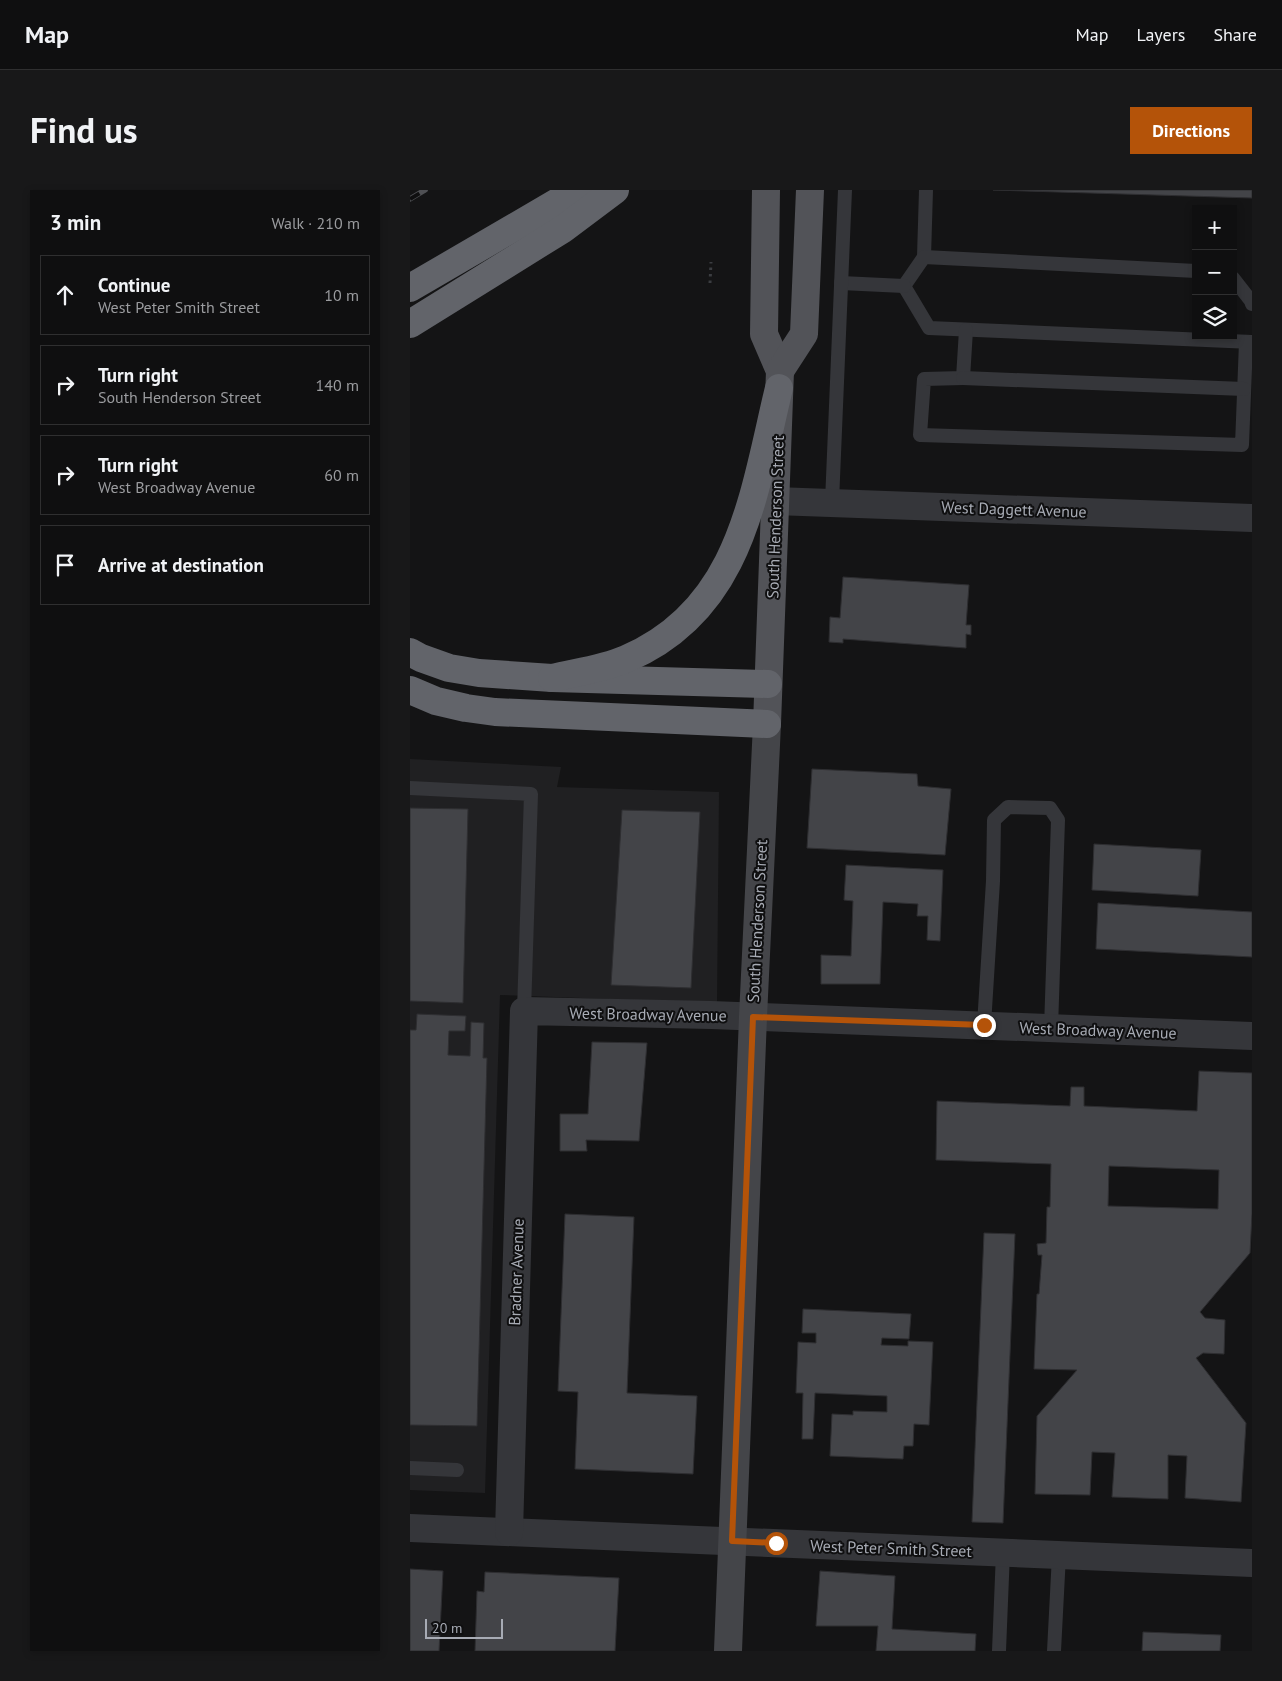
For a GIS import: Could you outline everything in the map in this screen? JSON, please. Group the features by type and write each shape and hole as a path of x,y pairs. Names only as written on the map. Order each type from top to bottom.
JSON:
{"highway":[{"path":"410,288 578,190"},
{"path":"410,324 563,229 615,190"},
{"path":"552,678 625,659 653,645 676,630 692,616 707,597 734,552 744,525 753,496 780,380"},
{"path":"410,652 449,668 479,673 552,678 768,684"},
{"path":"410,690 436,701 495,712 768,724"}],"main road":[{"name":"South Henderson Street","path":"728,1651 753,1017 768,724 780,380 764,334 766,190"},
{"path":"780,380 804,334 810,190"}],"street":[{"name":"West Daggett Avenue","path":"775,501 1252,518"},
{"name":"West Broadway Avenue","path":"524,1011 753,1017 1252,1036"},
{"name":"Bradner Avenue","path":"509,1532 524,1011"},
{"name":"West Peter Smith Street","path":"410,1528 1252,1563"}],"lane":[{"path":"832,502 845,190"},
{"path":"904,286 924,257 926,190"},
{"path":"924,257 1192,271"},
{"path":"841,283 904,286"},
{"path":"1237,283 1252,304"},
{"path":"904,286 929,328 1249,342 1244,389 1242,444 920,435 924,378 1244,389"},
{"path":"963,378 966,330"},
{"path":"410,788 531,794 524,1011"},
{"path":"984,1025 993,882 994,820 1008,807 1050,808 1058,820 1051,1028"},
{"path":"410,1468 457,1470"},
{"path":"999,1651 1003,1552"},
{"path":"1054,1651 1059,1555"}],"path":[{"path":"710,283 711,262"}],"shaded area":[{"path":"410,759 561,767 557,787 719,792 717,1003 500,995 485,1493 410,1490"}],"building":[{"path":"993,190 1252,190 1252,198"},
{"path":"843,577 969,585 966,625 971,625 971,635 966,634 966,648 843,639 843,643 829,642 830,617 840,618"},
{"path":"812,769 917,774 918,786 951,789 945,855 807,848"},
{"path":"410,808 468,809 463,1003 410,1001"},
{"path":"622,810 700,812 691,988 611,985"},
{"path":"1094,844 1201,850 1198,896 1092,890"},
{"path":"846,865 943,870 940,941 927,940 928,916 917,916 918,904 883,902 880,984 821,984 821,955 851,956 853,901 844,900"},
{"path":"1098,903 1252,912 1252,957 1096,949"},
{"path":"417,1014 466,1016 465,1031 449,1031 448,1055 470,1056 471,1022 484,1023 483,1058 487,1058 477,1426 410,1425 410,1030 416,1030"},
{"path":"592,1042 647,1043 639,1141 586,1140 587,1151 560,1151 560,1114 588,1114"},
{"path":"1199,1071 1252,1073 1252,1214 1250,1253 1200,1312 1205,1318 1225,1320 1224,1354 1203,1353 1196,1358 1246,1423 1241,1502 1185,1498 1187,1456 1168,1455 1168,1499 1112,1497 1115,1453 1092,1452 1090,1495 1035,1494 1037,1416 1077,1370 1034,1369 1037,1294 1039,1294 1042,1255 1038,1255 1037,1244 1046,1243 1047,1207 1050,1207 1051,1164 936,1160 937,1101 1070,1106 1071,1087 1084,1087 1084,1106 1197,1111","holes":["1109,1166 1219,1170 1218,1209 1108,1206"]},
{"path":"565,1214 634,1217 627,1393 697,1396 693,1474 575,1469 578,1392 558,1391"},
{"path":"984,1233 1015,1234 1003,1523 972,1522"},
{"path":"803,1309 911,1314 909,1339 882,1338 881,1345 908,1346 908,1341 933,1342 929,1425 914,1424 913,1446 904,1446 903,1459 830,1456 832,1414 853,1415 853,1411 887,1412 887,1396 815,1393 813,1439 802,1439 803,1393 796,1393 798,1342 816,1343 816,1333 802,1333"},
{"path":"410,1569 443,1571 439,1651 410,1651"},
{"path":"820,1571 895,1576 892,1629 976,1634 975,1651 876,1651 878,1626 816,1626"},
{"path":"485,1572 619,1578 615,1651 475,1651 477,1591 484,1592"},
{"path":"1143,1632 1221,1635 1220,1651 1142,1651"}],"railway":[{"path":"410,199 425,190"}],"route":[{"path":"776,1543 732,1541 753,1017 984,1025"}]}
